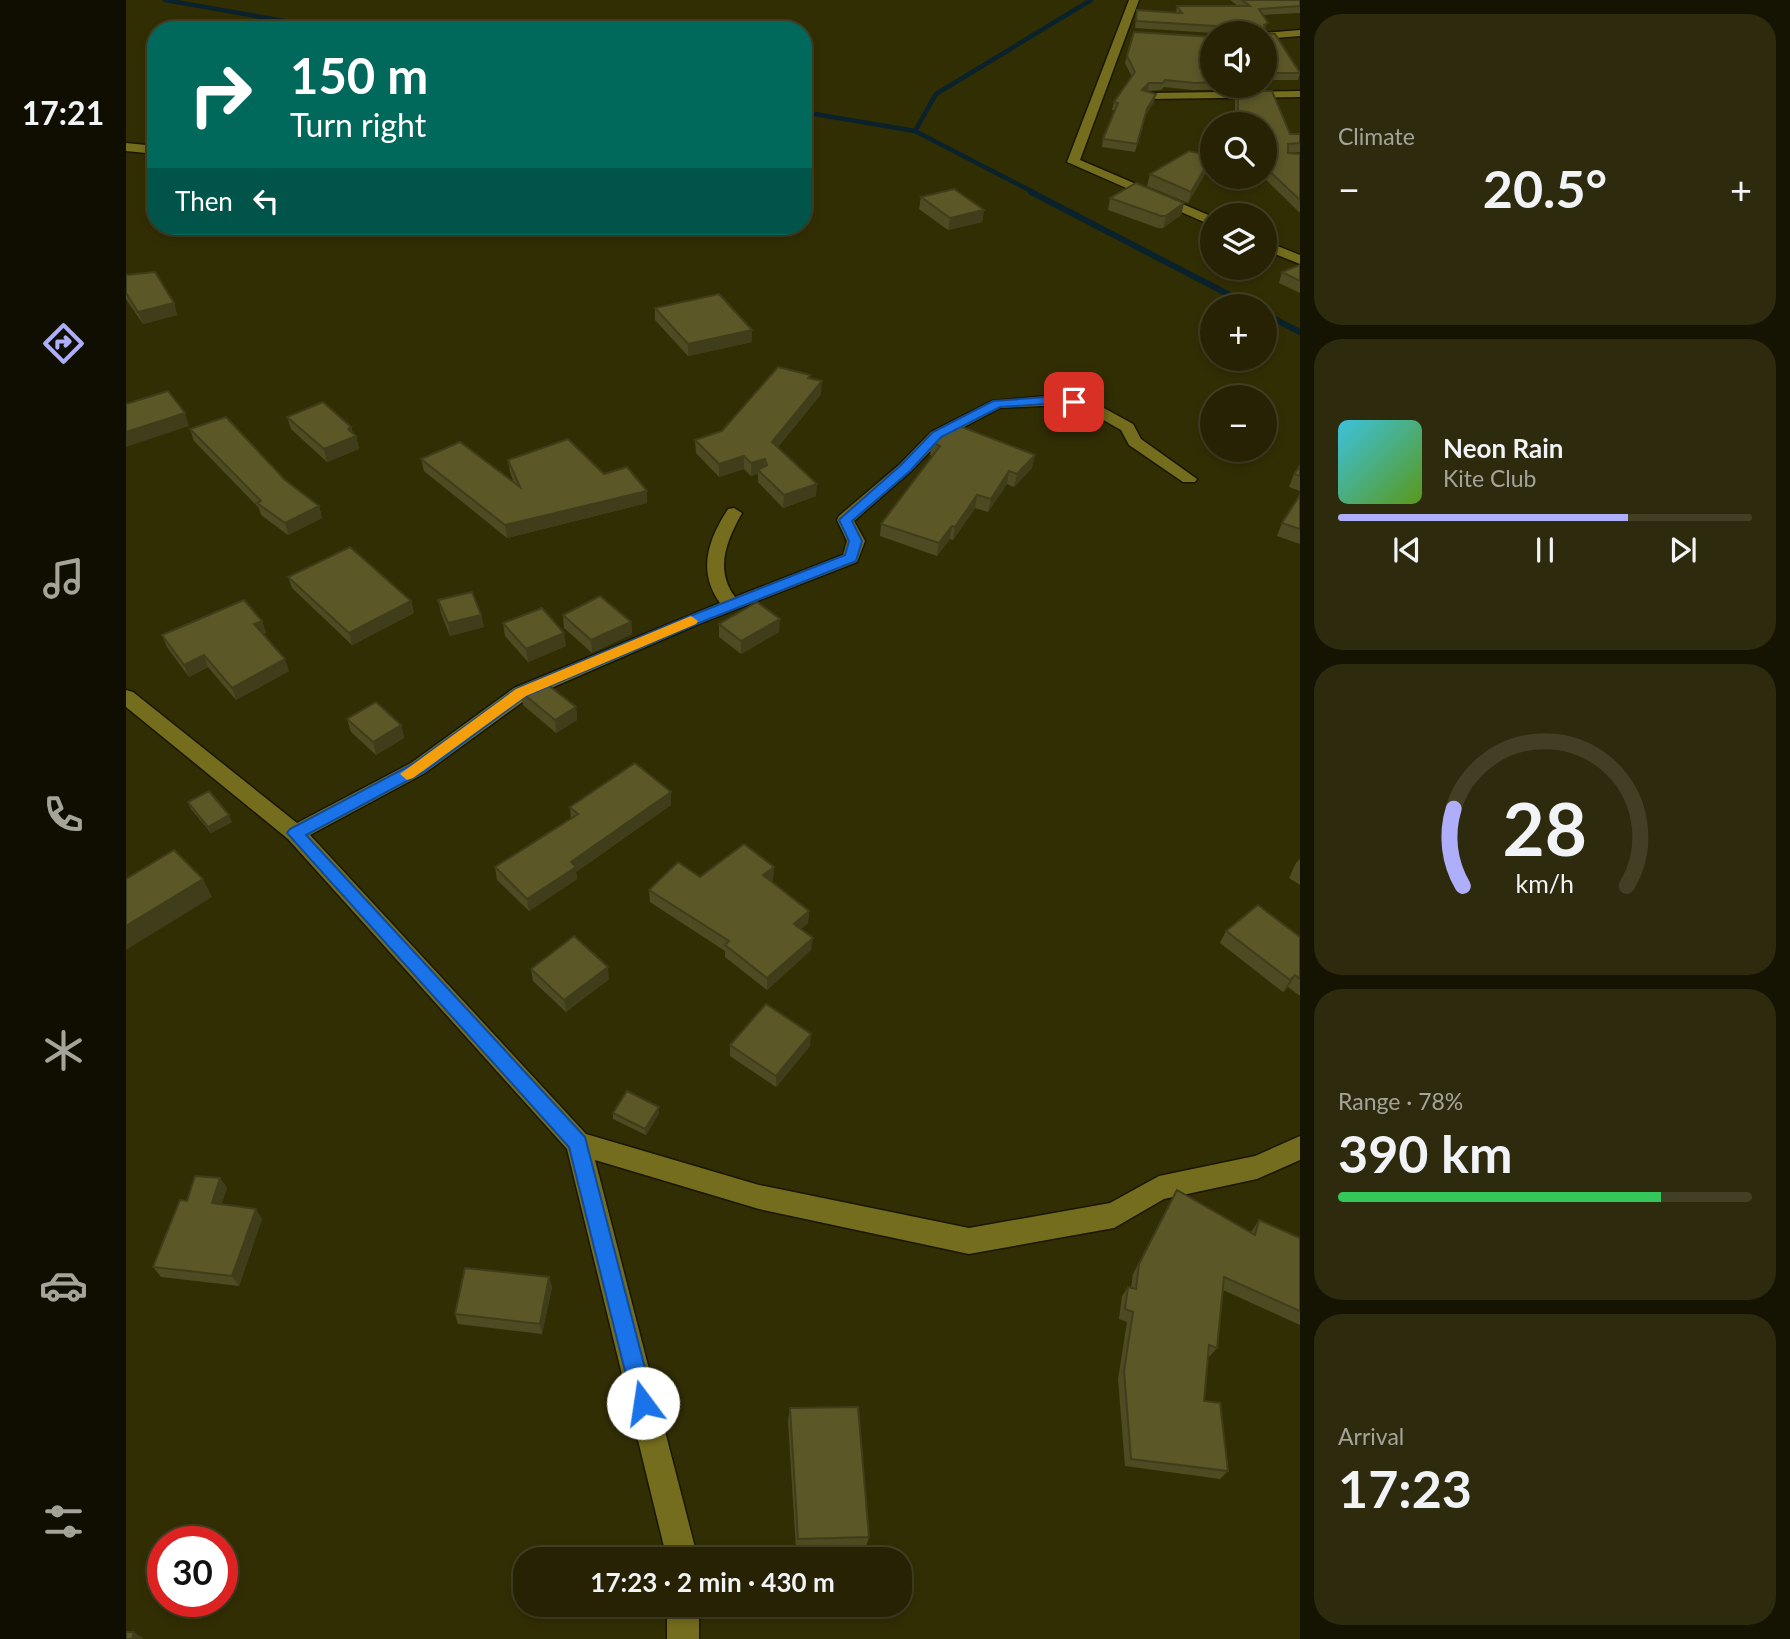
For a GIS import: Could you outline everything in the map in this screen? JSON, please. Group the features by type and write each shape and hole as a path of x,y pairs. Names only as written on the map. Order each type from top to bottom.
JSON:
{"street":[{"path":"1135,0 1128,33 1073,162 1200,216"},
{"path":"1277,35 1300,33"},
{"path":"1149,96 1206,93 1261,96 1300,94"},
{"path":"126,147 147,149"},
{"path":"1277,250 1300,260"},
{"path":"295,833 418,768 521,693 851,558 856,541 845,520 905,468 937,435 997,404 1060,400 1088,405 1127,427 1135,442 1189,479"},
{"path":"731,606 722,595 713,573 719,539 734,513"},
{"path":"126,697 295,833 578,1143 679,1547"},
{"path":"578,1143 759,1197 969,1241 1114,1214 1159,1188 1257,1167 1300,1148"},
{"path":"683,1617 683,1639"}],"building":[{"path":"1242,0 1300,0 1300,6 1259,9 1267,21 1200,21 1200,25 1136,21 1137,10 1182,13 1177,6 1250,6"},
{"path":"1134,32 1200,36 1200,83 1165,80 1163,83 1149,83 1142,90 1156,94 1147,109 1137,144 1103,139 1118,103 1114,102 1135,72 1127,56"},
{"path":"1277,37 1300,73 1277,73"},
{"path":"1238,98 1275,98 1290,134 1300,134 1300,143 1288,144 1288,153 1300,154 1300,200 1277,178 1277,112 1238,112"},
{"path":"1189,151 1200,153 1200,177 1191,192 1150,174"},
{"path":"1136,183 1184,203 1166,216 1161,216 1110,198"},
{"path":"954,189 984,210 950,218 921,197"},
{"path":"1300,265 1300,281 1282,272"},
{"path":"155,272 174,303 138,312 126,293 126,275"},
{"path":"719,294 752,330 688,344 655,308"},
{"path":"778,367 822,381 772,442 817,484 784,495 758,470 767,465 765,459 751,463 744,456 719,464 695,440 722,431"},
{"path":"168,391 185,413 126,432 126,404"},
{"path":"323,402 351,427 348,429 356,436 324,449 287,417"},
{"path":"226,417 285,480 319,506 285,523 257,503 261,501 190,429"},
{"path":"954,424 1035,455 1017,474 1009,471 991,499 977,495 955,527 952,526 939,543 881,524 940,446 932,442"},
{"path":"568,439 604,474 627,467 647,491 505,525 421,459 460,442 520,487 508,460"},
{"path":"1300,495 1300,529 1282,523"},
{"path":"350,547 411,601 349,633 288,577"},
{"path":"472,592 481,615 448,623 438,600"},
{"path":"600,596 631,622 591,640 563,615"},
{"path":"244,600 262,621 254,624 285,659 232,688 204,655 184,665 162,635"},
{"path":"757,602 780,619 741,641 719,624"},
{"path":"542,608 564,633 526,649 503,623"},
{"path":"543,681 576,707 555,720 521,692"},
{"path":"376,702 401,725 373,742 347,719"},
{"path":"635,763 671,792 571,862 576,867 527,899 495,867 578,814 570,807"},
{"path":"209,791 229,815 208,827 188,802"},
{"path":"744,844 774,867 763,875 809,911 794,924 813,938 767,978 725,945 729,941 649,890 678,862 700,877"},
{"path":"174,850 203,879 126,926 126,879"},
{"path":"1258,905 1300,937 1300,979 1295,975 1290,980 1226,931"},
{"path":"574,936 608,967 564,1000 531,969"},
{"path":"766,1004 811,1034 776,1076 730,1045"},
{"path":"627,1091 659,1107 645,1129 613,1113"},
{"path":"195,1176 220,1178 212,1203 256,1209 232,1276 153,1267 180,1200 187,1201"},
{"path":"1177,1190 1255,1235 1259,1220 1300,1238 1300,1311 1224,1277 1217,1348 1209,1345 1204,1401 1220,1403 1228,1471 1131,1459 1124,1371 1133,1312 1125,1309 1128,1287 1136,1289 1139,1264"},
{"path":"465,1268 549,1277 540,1324 455,1314"},
{"path":"858,1407 869,1537 798,1539 790,1408"},
{"path":"126,1632 134,1632 132,1639 126,1639"}],"waterway":[{"path":"165,0 284,21"},
{"path":"915,131 936,94 1091,0"},
{"path":"812,114 915,131"},
{"path":"915,131 1035,193"},
{"path":"1031,192 1228,294"},
{"path":"1277,320 1300,332"}],"slow traffic":[{"path":"407,774 521,693 691,621"}],"route":[{"path":"643,1403 578,1143 295,833 418,768 487,715 521,693 851,558 856,541 845,520 905,468 937,435 997,404 1060,400 1074,402"}]}
